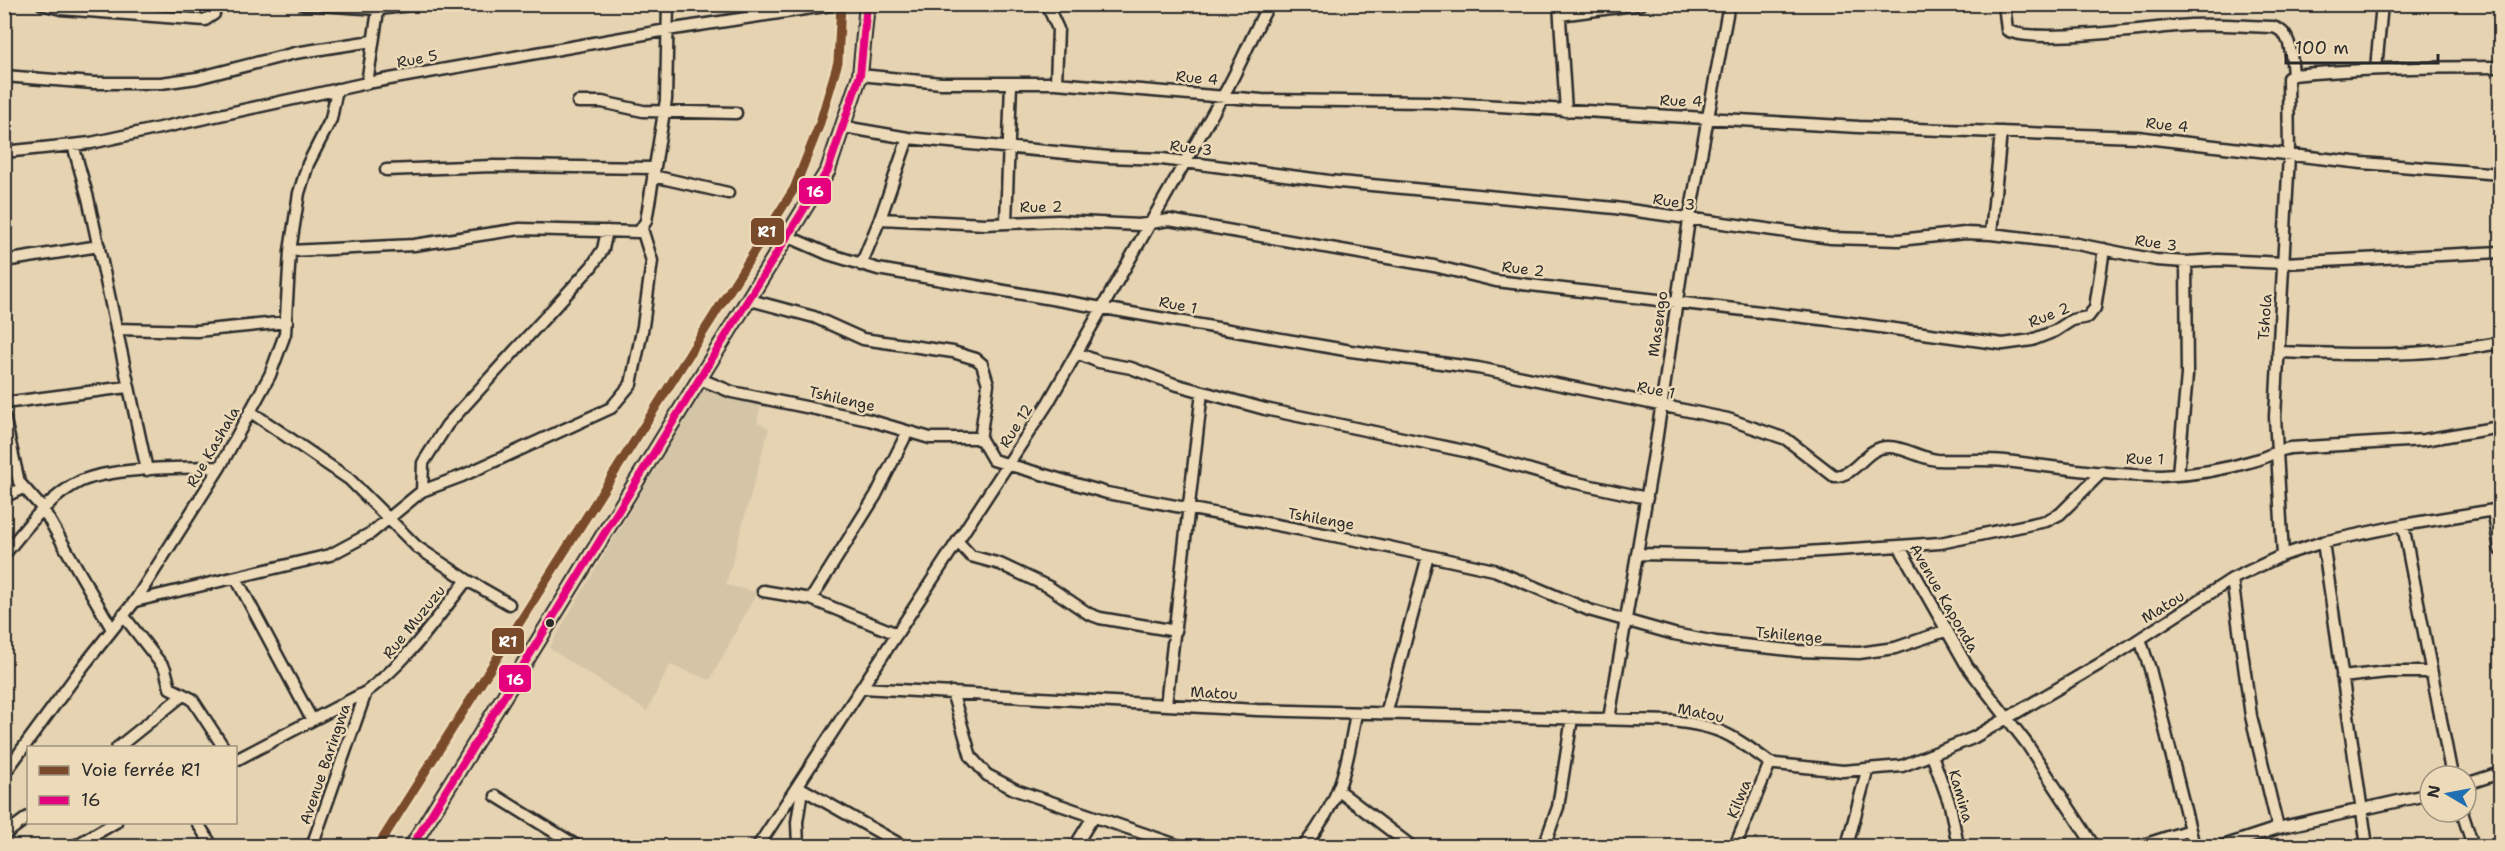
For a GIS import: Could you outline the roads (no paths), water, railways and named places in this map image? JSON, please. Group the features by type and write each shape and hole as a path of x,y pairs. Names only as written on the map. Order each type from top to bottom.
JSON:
{"main road":[{"path":"412,846 789,237 828,170 860,75 867,4"}],"street":[{"path":"42,4 61,9 205,20 214,14 215,4"},
{"path":"303,4 379,7 418,4"},
{"path":"135,601 330,555 371,533 422,491 604,411 621,399 631,384 634,373 651,273 651,252 642,230 646,221 666,100 668,4"},
{"name":"Rue 5","path":"4,152 73,145 156,130 367,83 667,30 766,10 838,4"},
{"name":"Rue 12","path":"758,846 801,788 862,688 1008,466 1077,353 1226,95 1237,65 1269,4"},
{"path":"1566,111 1559,10 1641,4"},
{"name":"Masengo","path":"1609,719 1662,407 1689,220 1729,4"},
{"name":"Tshola","path":"2004,4 2007,30 2017,34 2109,32 2189,25 2273,27 2280,29 2288,38 2289,155 2278,352 2276,450 2283,555"},
{"path":"2376,69 2382,4"},
{"path":"367,83 379,7"},
{"path":"1048,7 1058,29 1056,83"},
{"path":"4,76 93,83 161,83 197,78 295,53 372,40"},
{"path":"2290,78 2376,69 2500,67"},
{"name":"Rue 4","path":"860,75 941,83 1056,83 1226,95 1262,100 1429,102 1859,127 2137,137 2289,155 2500,174"},
{"path":"1006,222 1011,84"},
{"name":"Rue Kashala","path":"4,774 135,601 220,467 278,358 287,322 290,251 303,180 331,119 337,89"},
{"path":"578,102 602,102 643,111 663,109 736,113"},
{"name":"Rue 3","path":"844,127 908,138 1186,162 1329,181 1614,208 1831,238 1899,240 1965,233 1991,234 2104,249 2156,260 2186,262 2218,260 2284,263 2500,252"},
{"path":"1991,234 2001,132"},
{"path":"861,265 880,219 908,138"},
{"path":"73,145 99,246 127,387 147,470"},
{"path":"386,170 493,166 654,172 728,193"},
{"name":"Rue 2","path":"880,219 1058,221 1139,225 1169,220 1434,266 1496,281 1676,301 2003,344 2032,340 2055,331 2072,320 2088,317 2095,308 2104,249"},
{"path":"290,251 414,245 520,229 636,232 642,230"},
{"path":"422,491 423,463 447,425 592,266 603,249 607,231"},
{"name":"Rue 1","path":"789,237 861,265 1351,351 1478,368 1728,419 1776,434 1796,445 1834,476 1849,472 1876,448 1891,447 1927,459 2002,461 2102,472 2178,474 2256,460 2276,450 2424,440 2500,427"},
{"path":"4,261 99,246"},
{"path":"2178,474 2187,366 2186,262"},
{"path":"750,300 814,317 863,339 953,352 976,358 982,364 988,384 980,440"},
{"path":"116,329 197,331 287,322"},
{"path":"2278,352 2394,356 2434,353 2500,343"},
{"path":"1077,353 1099,362 1141,371 1202,392 1325,424 1469,452 1568,481 1647,498"},
{"name":"Tshilenge","path":"700,379 732,392 869,420 907,433 939,440 972,437 980,440 993,460 1097,490 1503,572 1567,602 1625,621 1716,642 1834,654 1895,648 1945,631"},
{"path":"4,403 127,387"},
{"path":"1166,705 1202,392"},
{"name":"Rue Muzuzu","path":"237,759 366,692 399,666 467,580 409,540 349,479 251,411"},
{"path":"4,416 15,466 23,488 43,509 112,629"},
{"path":"811,599 876,495 907,433"},
{"path":"4,555 43,509 68,489 90,478 147,470 220,467"},
{"path":"1899,546 1940,543 2046,521 2060,514 2102,472"},
{"path":"4,497 23,488"},
{"path":"2497,509 2500,550"},
{"name":"Matou","path":"862,688 1356,713 1672,721 1715,728 1736,738 1770,763 1867,771 1902,766 1973,738 2140,639 2232,579 2283,555 2323,542 2497,509"},
{"path":"2403,525 2449,764"},
{"path":"958,542 971,556 1000,564 1049,587 1089,614 1100,618 1176,631"},
{"path":"2323,542 2367,846"},
{"name":"Avenue Kaponda","path":"1638,554 1742,556 1899,546 1945,631 2005,717 2027,744 2094,846"},
{"path":"1386,714 1428,556"},
{"path":"236,578 312,720"},
{"path":"2232,579 2251,716 2278,828"},
{"path":"467,580 509,604"},
{"path":"763,591 811,599 897,634"},
{"path":"123,615 165,669 170,688 192,699 223,746"},
{"path":"2140,639 2151,669 2194,846"},
{"path":"2342,677 2369,673 2430,672"},
{"name":"Avenue Baringwa","path":"312,846 366,692"},
{"path":"952,692 971,757 987,775 998,783 1180,846"},
{"path":"118,746 183,695"},
{"path":"1304,846 1328,814 1339,791 1356,713"},
{"path":"1544,846 1558,807 1572,717"},
{"name":"Kamina","path":"1932,755 1950,805 1958,846"},
{"name":"Kilwa","path":"1735,846 1770,763"},
{"path":"1847,846 1867,771"},
{"path":"2478,780 2500,773"},
{"path":"798,846 797,822 801,788 903,846"},
{"path":"1339,791 1411,846"},
{"path":"496,796 577,846"},
{"path":"2223,846 2278,828 2418,797"},
{"path":"1076,846 1093,817"},
{"path":"4,835 27,818"},
{"path":"75,846 113,824"},
{"path":"198,824 212,846"},
{"path":"2466,824 2473,846"},
{"path":"2140,846 2190,830"}],"rail line":[{"name":"R1","path":"378,846 794,189 819,126 838,62 841,4"}]}
